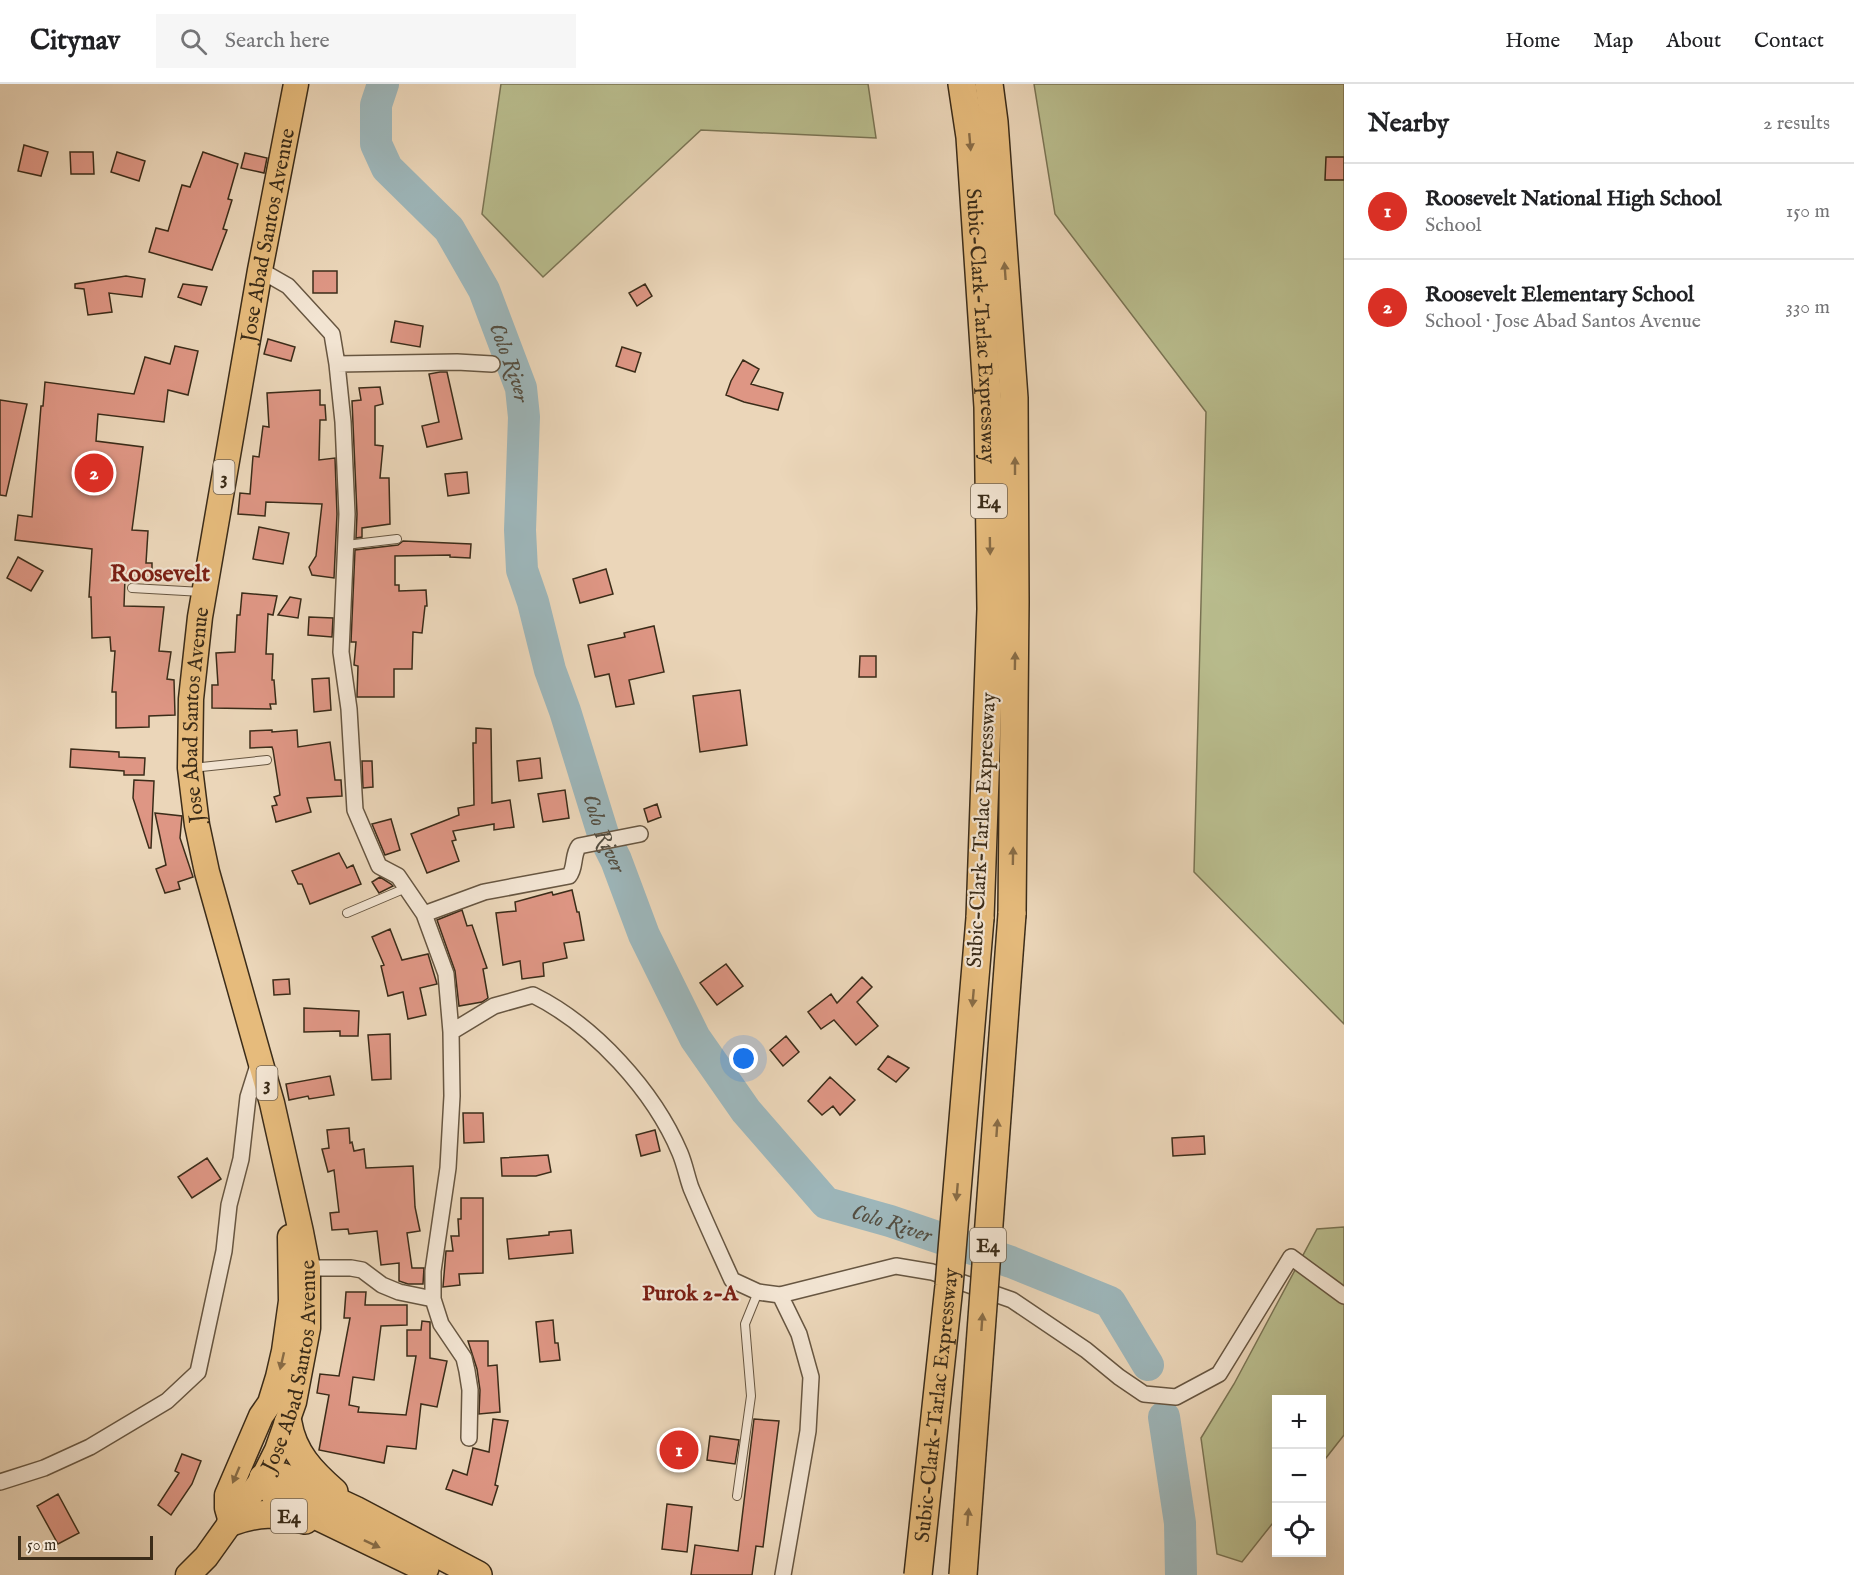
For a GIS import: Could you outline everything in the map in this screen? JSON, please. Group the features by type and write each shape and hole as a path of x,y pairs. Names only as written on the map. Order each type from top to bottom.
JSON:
{"highway":[{"name":"Jose Abad Santos Avenue","path":"188,1575 206,1557 263,1478 277,1450 288,1423 299,1382 308,1328 308,1268 272,1103 207,872 197,825 190,768 191,699 204,592 260,270 296,84"},
{"name":"Subic-Clark-Tarlac Expressway","path":"918,1575 949,1286 980,918 991,609 988,407 970,137 962,84"},
{"name":"Subic-Clark-Tarlac Expressway","path":"963,1575 1012,915 1015,614 1014,398 994,122 989,84"},
{"name":"Jose Abad Santos Avenue","path":"231,1522 227,1508 227,1495 261,1416 270,1403 284,1351 289,1317 291,1269 289,1216 292,1199"},
{"path":"263,1478 259,1453 268,1428 270,1403"},
{"name":"E4","path":"288,1423 296,1452 351,1521 440,1575"},
{"name":"E4","path":"263,1478 274,1493 351,1521 477,1575"},
{"name":"E4","path":"231,1522 268,1513 351,1521"}],"street":[{"path":"260,270 288,286 332,334 338,364 345,468 346,545 341,652 349,709 355,810 379,866 398,876 423,914 446,974 451,1032 452,1096 448,1168 433,1271 434,1299 441,1324 464,1358 470,1390 469,1438"},
{"path":"338,364 457,362 492,364"},
{"path":"423,914 484,892 569,876 572,873 575,852 579,846 636,835"},
{"path":"451,1032 494,1006 534,995 555,1006 582,1025 650,1099 680,1153 690,1185 732,1280 758,1292 780,1295 896,1266 932,1272 1012,1300 1086,1350 1144,1394 1176,1397 1219,1374 1291,1257 1344,1296"},
{"path":"0,1482 45,1468 90,1447 167,1401 198,1372 224,1251 229,1205 241,1159 248,1097 260,1058"},
{"path":"308,1268 362,1270 382,1285 399,1292 434,1299"},
{"path":"780,1295 799,1334 811,1377 808,1431 783,1575"}],"lane":[{"path":"346,545 397,539"},
{"path":"132,588 204,592"},
{"path":"190,768 267,760"},
{"path":"347,913 406,888"},
{"path":"737,1496 751,1396 745,1324 758,1292"}],"green space":[{"path":"501,84 868,84 876,138 701,130 543,277 482,214"},
{"path":"1034,84 1344,84 1344,1024 1194,872 1206,412 1055,214"},
{"path":"1344,1227 1344,1435 1326,1458 1326,1395 1272,1395 1272,1524 1242,1562 1217,1554 1201,1438 1234,1384 1317,1229"}],"building":[{"path":"24,145 48,152 41,176 18,171"},
{"path":"70,152 93,152 94,174 71,174"},
{"path":"117,152 145,161 139,181 111,172"},
{"path":"203,152 238,164 228,199 232,200 223,229 227,230 212,270 149,252 156,228 168,231 182,185 190,187"},
{"path":"245,153 267,158 264,173 241,168"},
{"path":"1326,157 1344,157 1344,180 1325,180"},
{"path":"313,271 337,271 337,293 313,293"},
{"path":"126,276 145,279 142,297 109,293 112,312 88,315 84,289 75,288 75,284"},
{"path":"183,284 207,287 201,305 178,297"},
{"path":"645,284 652,296 637,306 629,293"},
{"path":"395,321 423,326 420,347 391,342"},
{"path":"268,339 295,347 291,361 264,354"},
{"path":"175,346 198,351 188,395 168,390 164,422 98,414 96,441 143,447 132,530 148,531 146,563 152,563 152,577 125,578 124,606 164,607 159,651 171,652 167,679 174,680 175,715 149,716 149,727 116,728 116,692 112,692 115,651 111,651 110,637 92,638 91,597 89,597 92,549 15,540 18,515 32,517 45,382 134,394 145,357 170,364"},
{"path":"622,347 641,353 635,372 616,366"},
{"path":"743,360 759,369 751,384 783,393 778,410 726,395"},
{"path":"447,372 462,439 427,447 422,426 439,422 429,374"},
{"path":"380,387 383,404 375,406 375,445 383,446 380,478 389,478 390,524 362,528 362,537 356,538 352,401 361,400 359,388"},
{"path":"320,390 320,405 325,405 326,420 320,420 319,460 335,458 337,514 334,578 312,575 309,567 316,556 322,504 266,502 265,516 238,514 240,493 250,494 253,456 259,457 263,426 269,427 267,393"},
{"path":"0,400 27,404 6,496 0,495"},
{"path":"467,472 469,493 448,496 445,474"},
{"path":"259,527 289,533 283,564 253,559"},
{"path":"403,541 471,544 470,558 450,557 450,555 395,556 395,585 399,585 399,591 426,590 427,606 425,606 422,633 413,632 412,669 394,669 394,697 357,697 358,666 354,665 356,642 351,642 355,550 398,545"},
{"path":"18,557 43,571 31,591 7,578"},
{"path":"606,569 613,594 580,603 573,579"},
{"path":"242,593 277,596 273,615 268,614 266,654 273,654 272,680 274,680 276,704 270,704 271,709 212,708 212,685 218,685 216,653 235,652 237,615 240,615"},
{"path":"290,597 301,599 298,618 278,615"},
{"path":"309,617 333,618 332,637 308,635"},
{"path":"654,626 664,672 629,680 634,704 616,707 609,674 595,677 588,645 625,637 624,633"},
{"path":"860,656 876,656 876,677 859,677"},
{"path":"329,678 331,710 314,712 312,679"},
{"path":"740,690 747,745 700,752 693,696"},
{"path":"476,728 491,729 492,803 510,800 514,827 494,830 494,824 453,831 456,840 452,841 459,861 427,873 411,834 459,815 458,808 474,805 473,743 476,743"},
{"path":"272,730 272,732 297,730 298,747 330,742 335,780 341,780 342,796 307,798 311,812 276,822 272,806 277,805 274,797 280,795 272,747 250,748 250,731"},
{"path":"71,749 119,752 119,757 145,758 144,775 124,775 124,771 70,767"},
{"path":"540,758 542,778 519,781 517,761"},
{"path":"362,761 372,761 373,787 363,788"},
{"path":"134,780 154,781 151,848 149,848 133,798"},
{"path":"565,790 569,818 543,822 538,794"},
{"path":"657,804 661,817 648,822 644,809"},
{"path":"155,813 182,816 180,838 193,877 178,882 180,889 165,893 156,869 166,865"},
{"path":"391,819 400,850 385,855 372,824"},
{"path":"339,853 347,868 353,865 361,884 310,904 302,884 298,884 292,871"},
{"path":"380,877 393,886 379,893 372,882"},
{"path":"572,890 584,940 564,943 567,958 543,963 544,976 522,979 520,961 503,965 496,913 516,911 515,902 552,892 553,895"},
{"path":"462,910 467,926 472,925 487,968 483,969 488,998 482,1002 459,1006 455,971 437,920"},
{"path":"390,929 402,960 428,954 437,984 420,988 426,1015 408,1019 403,992 388,996 381,966 384,965 372,937"},
{"path":"726,964 743,986 717,1005 700,983"},
{"path":"862,977 872,987 857,1002 878,1026 856,1045 834,1020 821,1029 808,1012 831,994 837,1003"},
{"path":"289,979 290,994 274,995 273,980"},
{"path":"304,1008 359,1011 358,1036 340,1036 340,1031 304,1032"},
{"path":"390,1034 391,1079 372,1080 368,1035"},
{"path":"786,1036 799,1052 783,1066 770,1050"},
{"path":"888,1056 909,1068 896,1082 878,1069"},
{"path":"330,1076 334,1095 309,1099 308,1096 289,1100 286,1084"},
{"path":"830,1077 855,1100 840,1115 833,1106 822,1115 808,1101"},
{"path":"463,1113 483,1113 484,1142 464,1143"},
{"path":"349,1128 350,1143 352,1142 354,1151 364,1149 366,1168 413,1166 415,1207 420,1231 407,1233 412,1268 424,1268 423,1284 408,1284 399,1281 399,1263 381,1265 377,1231 349,1234 348,1229 332,1230 330,1213 339,1212 334,1170 328,1172 322,1149 329,1148 327,1130"},
{"path":"655,1130 660,1151 641,1156 636,1135"},
{"path":"1204,1136 1205,1154 1173,1156 1172,1138"},
{"path":"548,1155 551,1172 536,1176 502,1176 501,1158"},
{"path":"207,1158 221,1179 192,1198 178,1177"},
{"path":"461,1198 483,1198 483,1273 459,1274 460,1285 443,1287 446,1251 453,1251 451,1236 459,1236 458,1219 461,1219"},
{"path":"571,1230 573,1253 509,1259 507,1239 549,1235 549,1232"},
{"path":"346,1292 366,1292 365,1305 407,1305 407,1325 381,1326 374,1380 353,1377 349,1405 359,1407 358,1412 406,1415 416,1356 407,1356 407,1330 421,1330 422,1321 430,1322 430,1358 447,1361 437,1407 421,1404 416,1449 387,1446 384,1463 319,1450 329,1395 317,1393 320,1374 339,1376 350,1318 344,1318"},
{"path":"553,1320 555,1343 558,1343 560,1360 540,1362 536,1322"},
{"path":"468,1341 488,1341 488,1366 497,1365 500,1412 479,1414 480,1390 477,1369"},
{"path":"493,1419 508,1421 495,1485 498,1486 492,1505 446,1489 453,1470 467,1475 473,1448 489,1452"},
{"path":"754,1419 779,1421 763,1547 756,1546 752,1575 691,1575 695,1545 738,1551"},
{"path":"710,1436 739,1440 735,1464 707,1460"},
{"path":"182,1454 201,1461 192,1484 171,1515 158,1505 179,1473 175,1471"},
{"path":"58,1494 79,1533 58,1544 37,1506"},
{"path":"667,1504 692,1507 687,1552 662,1549"}],"waterway":[{"name":"Colo River","path":"383,84 376,105 376,144 387,168 449,229 484,290 521,388 524,417 520,530 522,570 533,602 550,670 603,834 616,860 644,935 695,1038 746,1111 826,1203 890,1221 1011,1262 1110,1302 1148,1365"},
{"name":"Colo River","path":"1164,1417 1180,1523 1181,1575"}],"place":[{"name":"Roosevelt Elementary School","path":"94,473"},
{"name":"Roosevelt National High School","path":"679,1450"}],"district":[{"name":"Roosevelt","path":"160,573"},
{"name":"Purok 2-A","path":"690,1292"}]}
